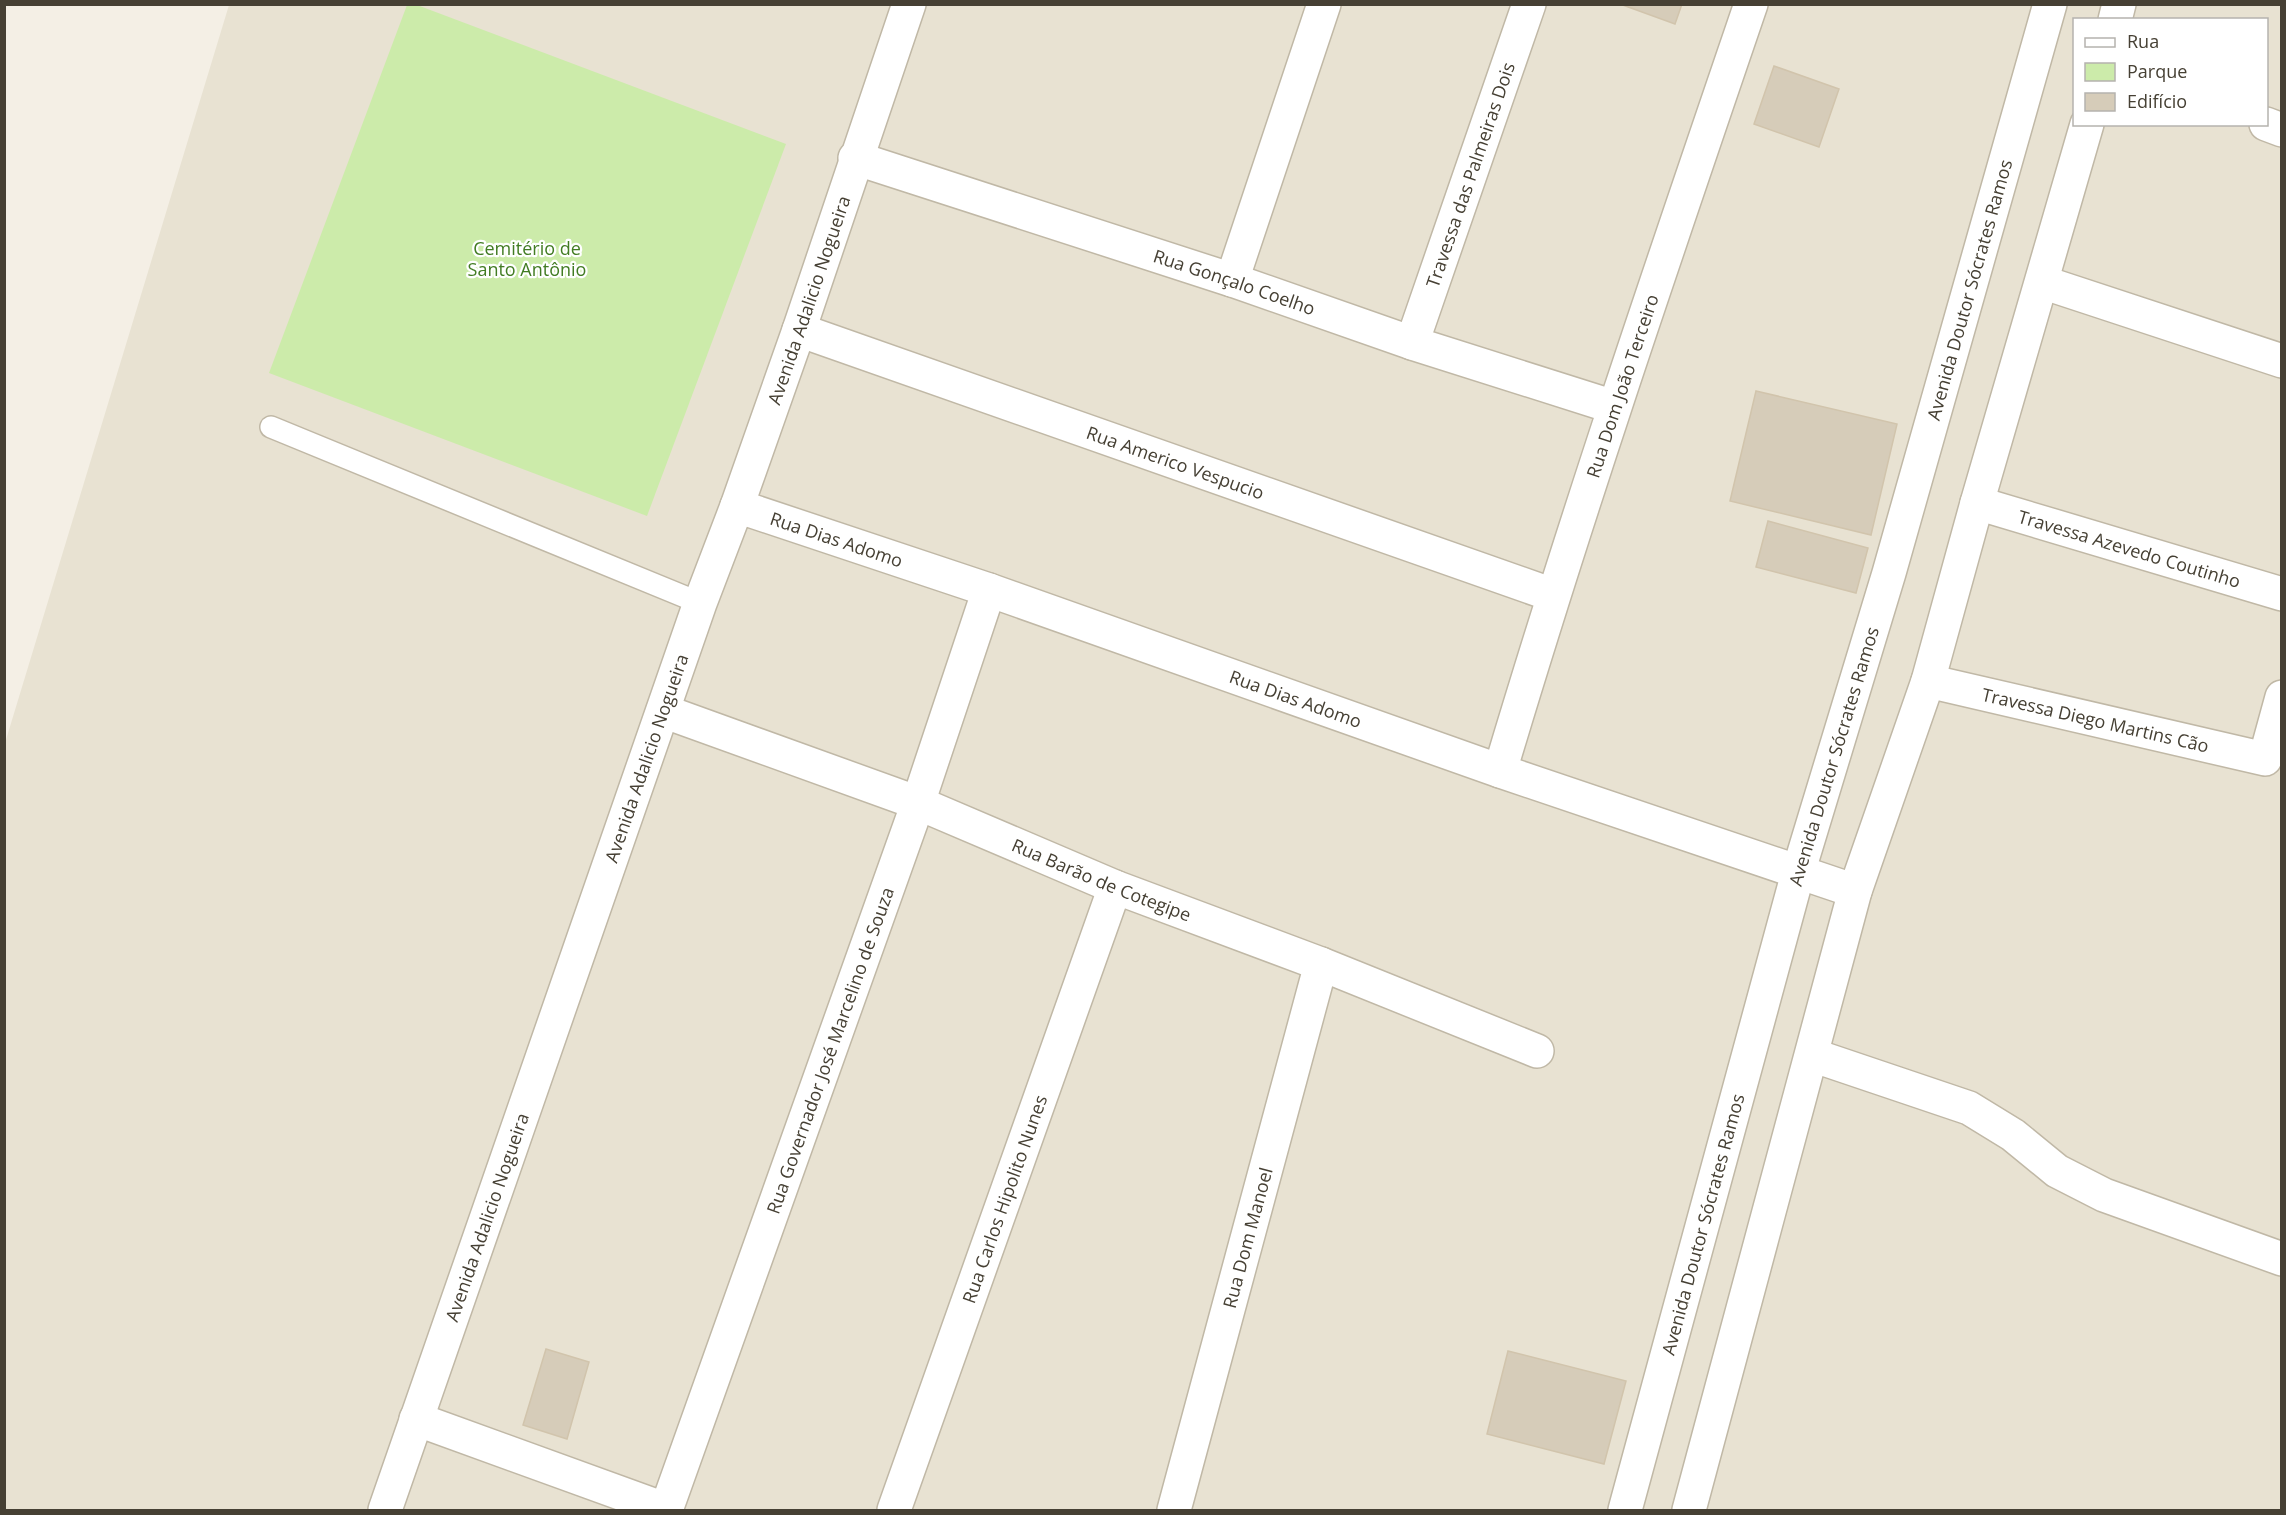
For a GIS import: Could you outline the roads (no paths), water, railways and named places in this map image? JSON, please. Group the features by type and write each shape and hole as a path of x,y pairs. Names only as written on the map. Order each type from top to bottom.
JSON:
{"street":[{"name":"Avenida Adalicio Nogueira","path":"385,1510 700,603 799,330 855,158 909,4"},
{"path":"1232,280 1324,4"},
{"name":"Travessa das Palmeiras Dois","path":"1412,343 1529,4"},
{"name":"Rua Dom João Terceiro","path":"1500,771 1553,595 1614,407 1751,4"},
{"name":"Avenida Doutor Sócrates Ramos","path":"1625,1510 1798,873 1888,573 2050,4"},
{"path":"1689,1510 1855,891 1928,681 2086,126"},
{"name":"Rua Gonçalo Coelho","path":"855,158 1232,280 1412,343 1614,407"},
{"path":"2042,282 2282,361"},
{"name":"Rua Americo Vespucio","path":"799,330 1553,595"},
{"name":"Travessa Azevedo Coutinho","path":"1977,503 2282,594"},
{"name":"Rua Dias Adomo","path":"737,506 989,591 1500,771 1855,891"},
{"name":"Rua Governador José Marcelino de Souza","path":"667,1510 918,803 989,591"},
{"name":"Travessa Diego Martins Cão","path":"1928,681 2265,759 2282,697"},
{"name":"Rua Barão de Cotegipe","path":"663,711 918,803 1115,887 1321,964 1537,1051"},
{"name":"Rua Carlos Hipolito Nunes","path":"894,1510 1115,887"},
{"name":"Rua Dom Manoel","path":"1174,1510 1321,964"},
{"path":"1812,1055 1969,1108 2013,1135 2057,1171 2104,1195 2282,1259"},
{"path":"416,1419 667,1510"}],"lane":[{"path":"271,427 700,603"}],"park label":[{"name":"Cemitério de Santo Antônio","path":"527,258"}]}
